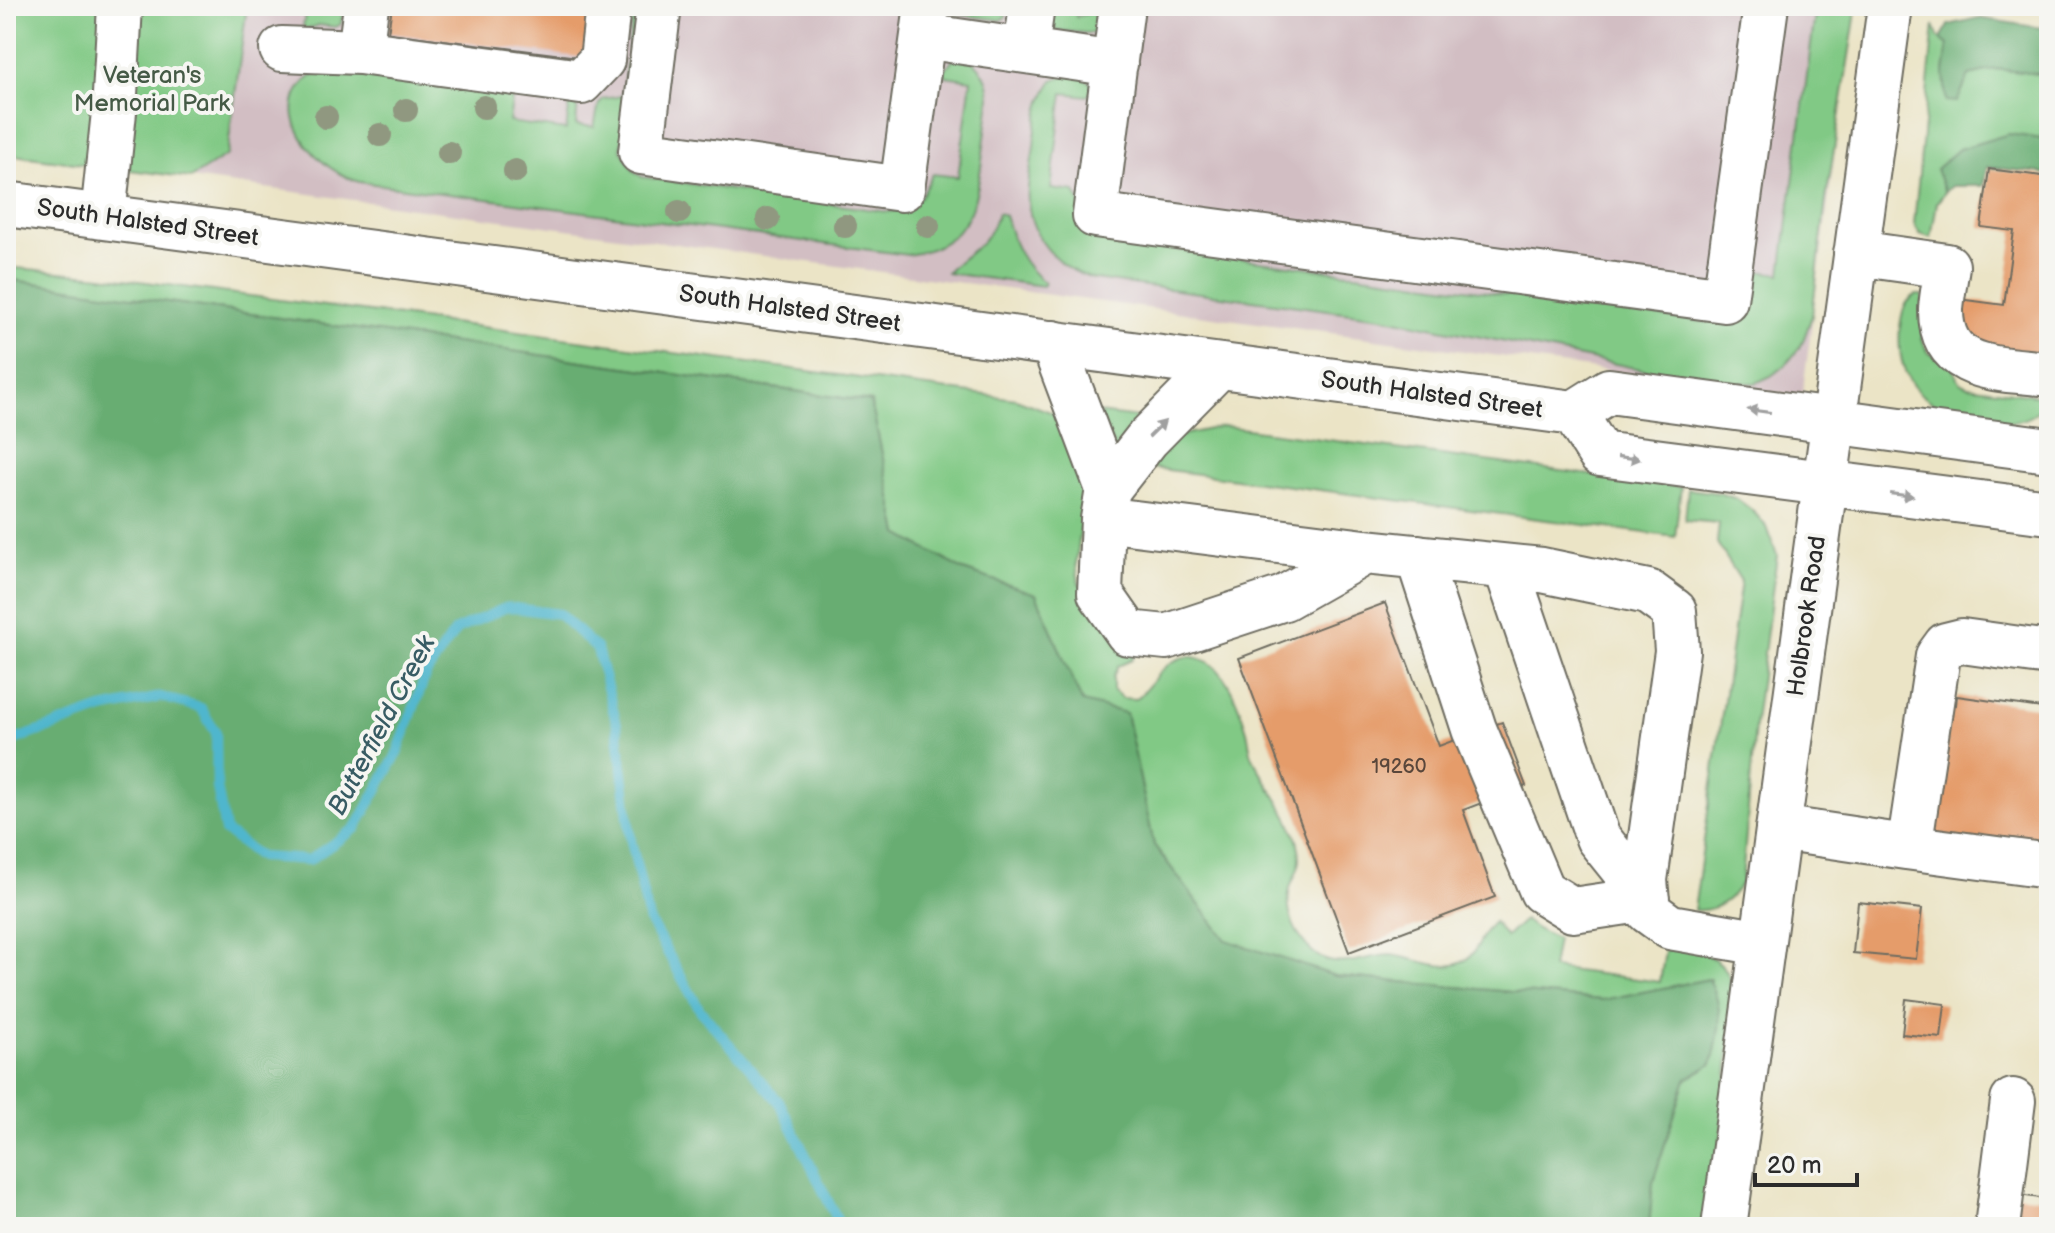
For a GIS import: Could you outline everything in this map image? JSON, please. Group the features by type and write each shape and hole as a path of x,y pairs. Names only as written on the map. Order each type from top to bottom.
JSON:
{"main road":[{"path":"103,216 114,112 120,6"},
{"path":"360,52 366,6"},
{"path":"282,49 360,52 581,82 602,60 608,6"},
{"path":"659,6 641,152 902,189 925,21 1026,50 1115,64"},
{"path":"1026,50 1032,6"},
{"path":"1122,6 1095,215 1725,300 1766,6"},
{"name":"Holbrook Road","path":"1724,1227 1890,6"},
{"name":"South Halsted Street","path":"6,204 1574,413 1609,391 2049,450"},
{"path":"1856,253 1947,266 1941,309 1943,327 1947,342 1957,354 1967,362 1985,366 2049,374"},
{"path":"1053,343 1106,504 1100,593 1128,633 1166,637 1284,598 1365,552"},
{"path":"1106,504 1147,439 1219,366"},
{"name":"South Halsted Street","path":"1574,413 1600,454 2049,512"},
{"path":"1106,504 1365,552 1542,570 1648,592 1674,611 1677,651 1645,880 1648,911 1670,927 1762,943"},
{"path":"1418,557 1474,729 1542,891 1573,910 1647,899"},
{"path":"1506,567 1598,838 1647,899"},
{"path":"1906,847 1912,829 1938,656 1946,645 1962,641 2049,653"},
{"path":"1778,828 2049,866"},
{"path":"1997,1227 2013,1101"}],"shaded area":[{"path":"247,6 1854,6 1802,397 191,178 227,155"}],"green space":[{"name":"Veteran's Memorial Park","path":"6,6 247,6 227,155 191,178 6,154"},
{"path":"306,6 344,6 341,24 336,27 319,25 305,30"},
{"path":"634,6 638,6 621,149 633,170 642,177 888,212 898,210 920,197 933,174 958,177 971,80 946,76 944,71 952,60 970,59 984,75 990,97 976,195 964,223 943,243 908,255 359,182 340,174 322,161 307,146 297,128 293,111 297,94 309,78 331,66 511,92 509,122 566,130 570,102 578,102 576,125 594,127 603,99 622,96"},
{"path":"952,6 1007,6 1006,17 1001,20 954,14"},
{"path":"1077,6 1076,17 1097,11 1101,13 1098,34 1051,30 1049,14"},
{"path":"1816,6 1857,6 1826,200 1812,316 1802,344 1786,365 1756,383 1711,383 1381,317 1093,279 1069,268 1049,251 1031,216 1028,189 1041,104 1053,80 1076,72 1092,84 1090,94 1063,93 1051,189 1075,192 1097,237 1712,321 1730,314 1739,305 1757,271 1781,274"},
{"path":"1978,18 2049,29 2049,75 1995,69 1969,75 1957,102 1946,101 1944,72 1948,45 1941,39 1948,25"},
{"path":"1934,25 1938,37 1948,45 1944,72 1957,101 1969,75 1995,69 2049,75 2049,140 2009,134 1959,149 1936,169 1945,192 1937,203 1931,238 1920,234 1914,224"},
{"path":"2009,134 2049,140 2049,174 1987,167 1983,186 1953,186 1945,192 1936,169 1959,149"},
{"path":"998,213 1005,215 1019,252 1030,269 1045,283 1043,286 947,273 988,235"},
{"path":"6,267 102,276 1016,399 1056,414 1087,480 1076,564 1079,583 1136,651 1132,660 1118,666 1113,677 1113,690 1122,698 1136,699 1164,668 1186,657 1204,660 1220,672 1238,705 1252,755 1294,832 1300,859 1290,888 1290,915 1297,932 1314,953 1332,962 1390,955 1442,966 1452,965 1470,956 1494,922 1506,937 1524,920 1557,939 1552,968 1660,982 1665,951 1679,948 1706,954 1725,969 1734,1001 1713,1227 1649,1227 1653,1181 1686,1079 1712,1064 1717,1041 1710,979 1602,1000 1335,976 1226,940 1154,845 1126,713 1082,702 1036,594 963,570 899,534 871,402 6,279"},
{"path":"6,279 871,402 899,534 963,570 1036,594 1082,702 1126,713 1154,845 1226,940 1335,976 1602,1000 1709,979 1720,1021 1712,1064 1686,1079 1653,1181 1649,1227 6,1227"},
{"path":"1916,295 1923,295 1922,338 1925,346 1929,353 1949,363 1960,382 1968,386 2042,396 2042,405 2031,416 1998,423 1958,415 1925,398 1910,380 1900,351 1903,313 1908,301"},
{"path":"1098,413 1146,419 1119,458"},
{"path":"1224,426 1681,487 1675,537 1145,467 1177,436"},
{"path":"1688,489 1737,499 1767,527 1777,555 1756,714 1742,882 1722,904 1702,910 1694,910 1741,581 1717,543 1719,523 1685,520"}],"building":[{"path":"392,6 595,6 586,58 388,33"},
{"path":"1989,169 2049,177 2049,358 1953,346 1959,299 2004,305 2014,231 1981,227"},
{"path":"1385,603 1439,746 1502,722 1526,786 1463,810 1495,897 1349,952 1239,658"},
{"path":"1957,696 2049,709 2049,860 1932,844 1951,704 1956,705"},
{"path":"1858,902 1922,909 1916,959 1853,953"},
{"path":"1906,999 1945,1004 1941,1038 1902,1034"},
{"path":"2010,1194 2041,1198 2037,1227 2006,1227"}],"waterway":[{"name":"Butterfield Creek","path":"6,743 102,709 161,697 201,708 216,733 217,787 225,831 260,857 309,860 356,828 397,754 426,674 456,630 507,607 559,614 597,649 617,725 631,841 649,920 700,1010 780,1103 836,1217 838,1227"}]}
